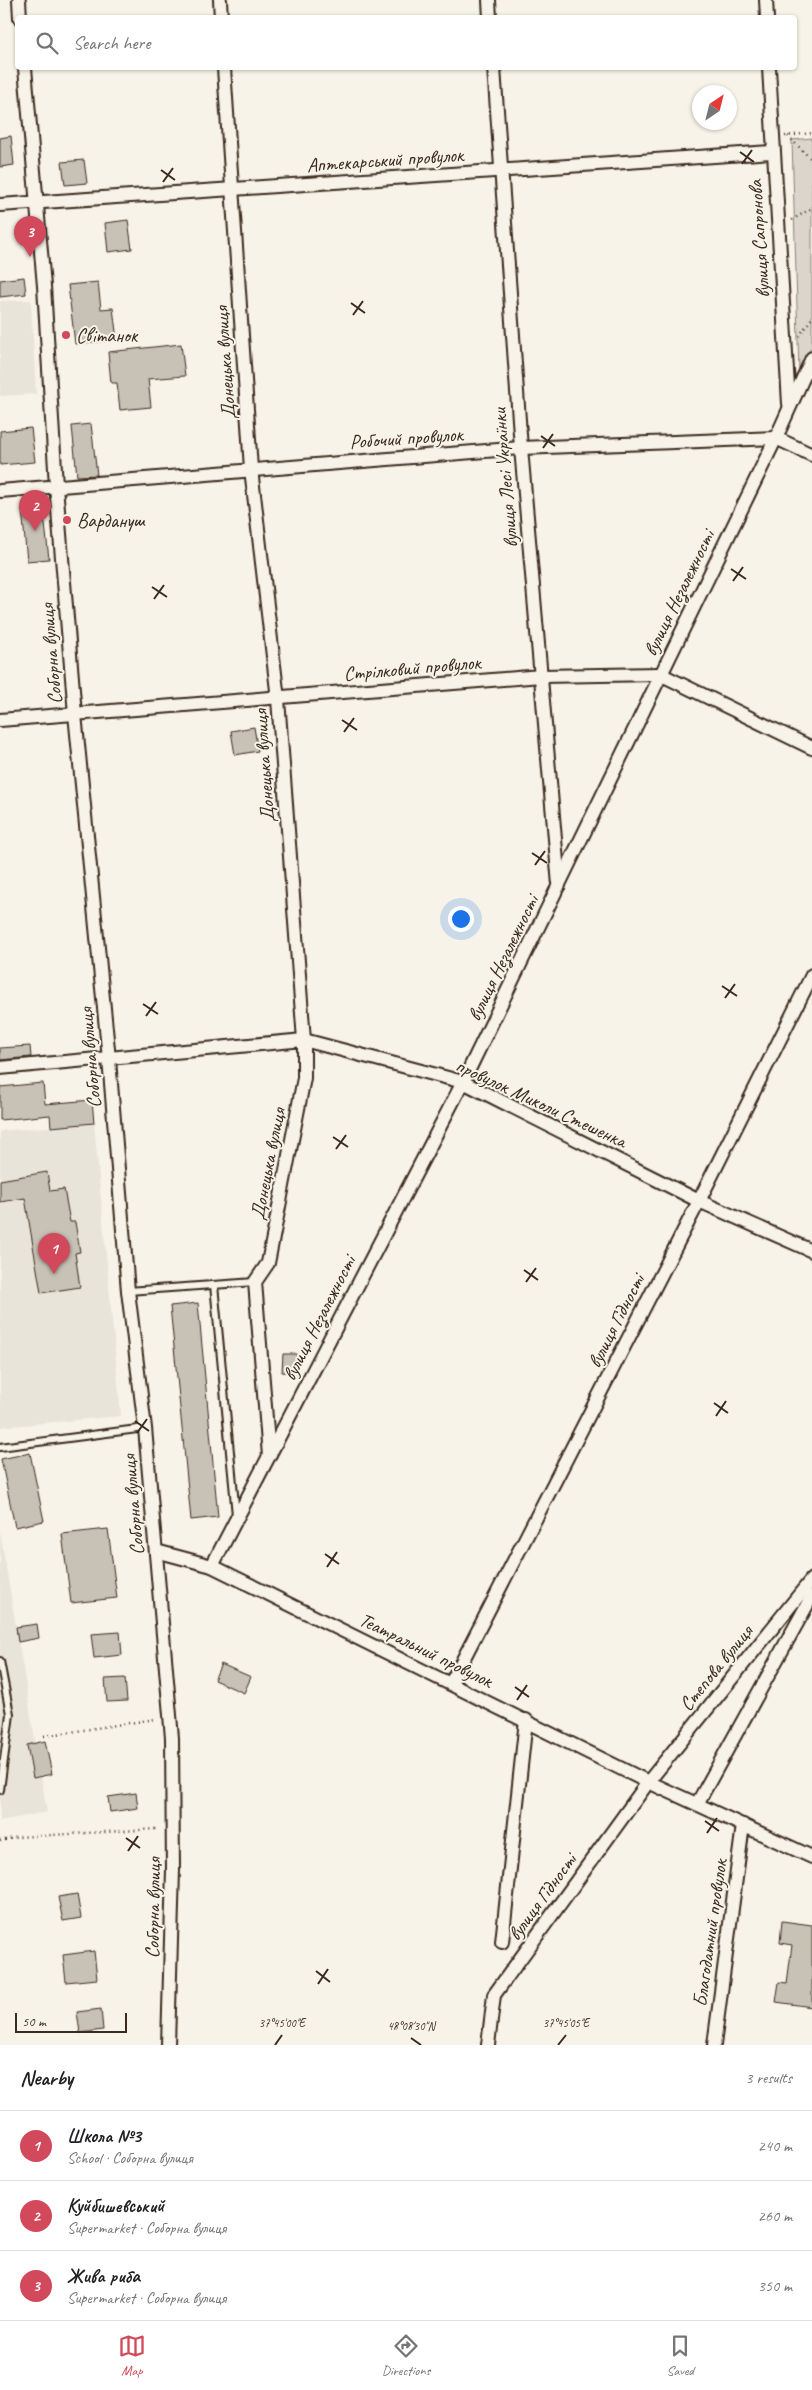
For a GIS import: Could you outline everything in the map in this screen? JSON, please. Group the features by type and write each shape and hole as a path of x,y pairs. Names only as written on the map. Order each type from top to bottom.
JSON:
{"street":[{"path":"19,0 20,15"},
{"path":"220,0 221,15"},
{"path":"489,0 490,15"},
{"path":"766,0 767,15"},
{"name":"Соборна вулиця","path":"25,70 75,714 109,1059 128,1291 146,1428 172,1738 173,1870 168,2045"},
{"name":"Донецька вулиця","path":"224,70 251,469 278,699 304,1040 304,1078 268,1263 255,1282"},
{"name":"вулиця Лесі Українки","path":"494,70 521,448 559,886"},
{"name":"вулиця Сапронова","path":"769,70 772,152 789,408"},
{"name":"Аптекарський провулок","path":"0,205 772,152"},
{"name":"вулиця Незалежності","path":"212,1566 463,1082 776,438 812,358"},
{"name":"Робочий провулок","path":"0,492 251,469 521,448 776,438 812,454"},
{"name":"Стрілковий провулок","path":"0,720 278,699 540,676 660,674 812,748"},
{"name":"вулиця Гідності","path":"451,1683 699,1201 812,976"},
{"name":"провулок Миколи Стешенка","path":"0,1068 304,1040 463,1082 699,1201 812,1251"},
{"path":"255,1282 268,1456"},
{"name":"Театральний провулок","path":"156,1551 212,1566 649,1781 812,1857"},
{"name":"Степова вулиця","path":"649,1781 812,1579"},
{"name":"Степова вулиця","path":"697,1804 812,1596"},
{"name":"вулиця Гідності","path":"502,1942 526,1720"},
{"name":"вулиця Гідності","path":"488,2045 494,1995 649,1781"},
{"name":"Благодатний провулок","path":"714,2045 743,1825"}],"lane":[{"path":"128,1291 255,1282"},
{"path":"214,1285 236,1519"},
{"path":"0,1447 146,1428"},
{"path":"0,1661 10,1714 0,1790"}],"path":[{"path":"772,137 812,133"},
{"path":"788,136 812,160"},
{"path":"778,229 812,208"},
{"path":"44,1736 156,1718 172,1738"},
{"path":"0,1841 18,1837 156,1829"}],"shaded area":[{"path":"812,138 812,346 799,372 792,140"},
{"path":"31,300 36,394 0,396 0,301"},
{"path":"94,1123 121,1416 0,1427 0,1131"},
{"path":"0,1531 47,1812 0,1821"}],"building":[{"path":"11,136 14,165 0,167 0,138"},
{"path":"84,160 87,183 65,185 62,162"},
{"path":"128,220 132,249 108,252 105,223"},
{"path":"24,277 26,294 0,297 0,280"},
{"path":"98,282 101,309 113,308 117,340 75,344 68,285"},
{"path":"181,344 185,376 148,379 151,407 120,410 117,383 111,383 108,352"},
{"path":"91,424 97,475 77,476 72,426"},
{"path":"31,428 35,462 0,465 0,431"},
{"path":"43,507 49,559 27,561 22,509"},
{"path":"254,727 258,751 235,755 231,731"},
{"path":"30,1046 31,1057 0,1060 0,1048"},
{"path":"43,1083 45,1104 92,1100 94,1123 51,1127 50,1115 0,1120 0,1087"},
{"path":"47,1172 50,1191 64,1189 70,1222 75,1222 80,1252 75,1253 80,1287 41,1293 25,1198 0,1202 0,1180"},
{"path":"198,1303 218,1517 191,1520 170,1306"},
{"path":"283,1354 297,1354 296,1373 282,1372"},
{"path":"30,1453 44,1521 15,1527 1,1459"},
{"path":"108,1529 117,1598 71,1603 62,1534"},
{"path":"37,1624 39,1638 18,1642 16,1627"},
{"path":"120,1632 122,1655 94,1658 91,1634"},
{"path":"221,1664 251,1677 244,1693 214,1680"},
{"path":"125,1678 127,1701 107,1702 105,1679"},
{"path":"45,1741 52,1774 33,1778 27,1745"},
{"path":"136,1793 138,1808 110,1812 108,1797"},
{"path":"77,1894 81,1918 63,1921 58,1897"},
{"path":"782,1921 812,1925 812,2007 776,2002 779,1982 787,1983 792,1945 780,1943"},
{"path":"94,1951 97,1979 66,1982 63,1955"},
{"path":"101,2009 103,2030 80,2033 77,2012"}],"place":[{"name":"Жива риба","path":"30,257"},
{"name":"Світанок","path":"66,335"},
{"name":"Вардануш","path":"67,520"},
{"name":"Куйбишевський","path":"35,531"},
{"name":"Школа №3","path":"54,1274"}]}
